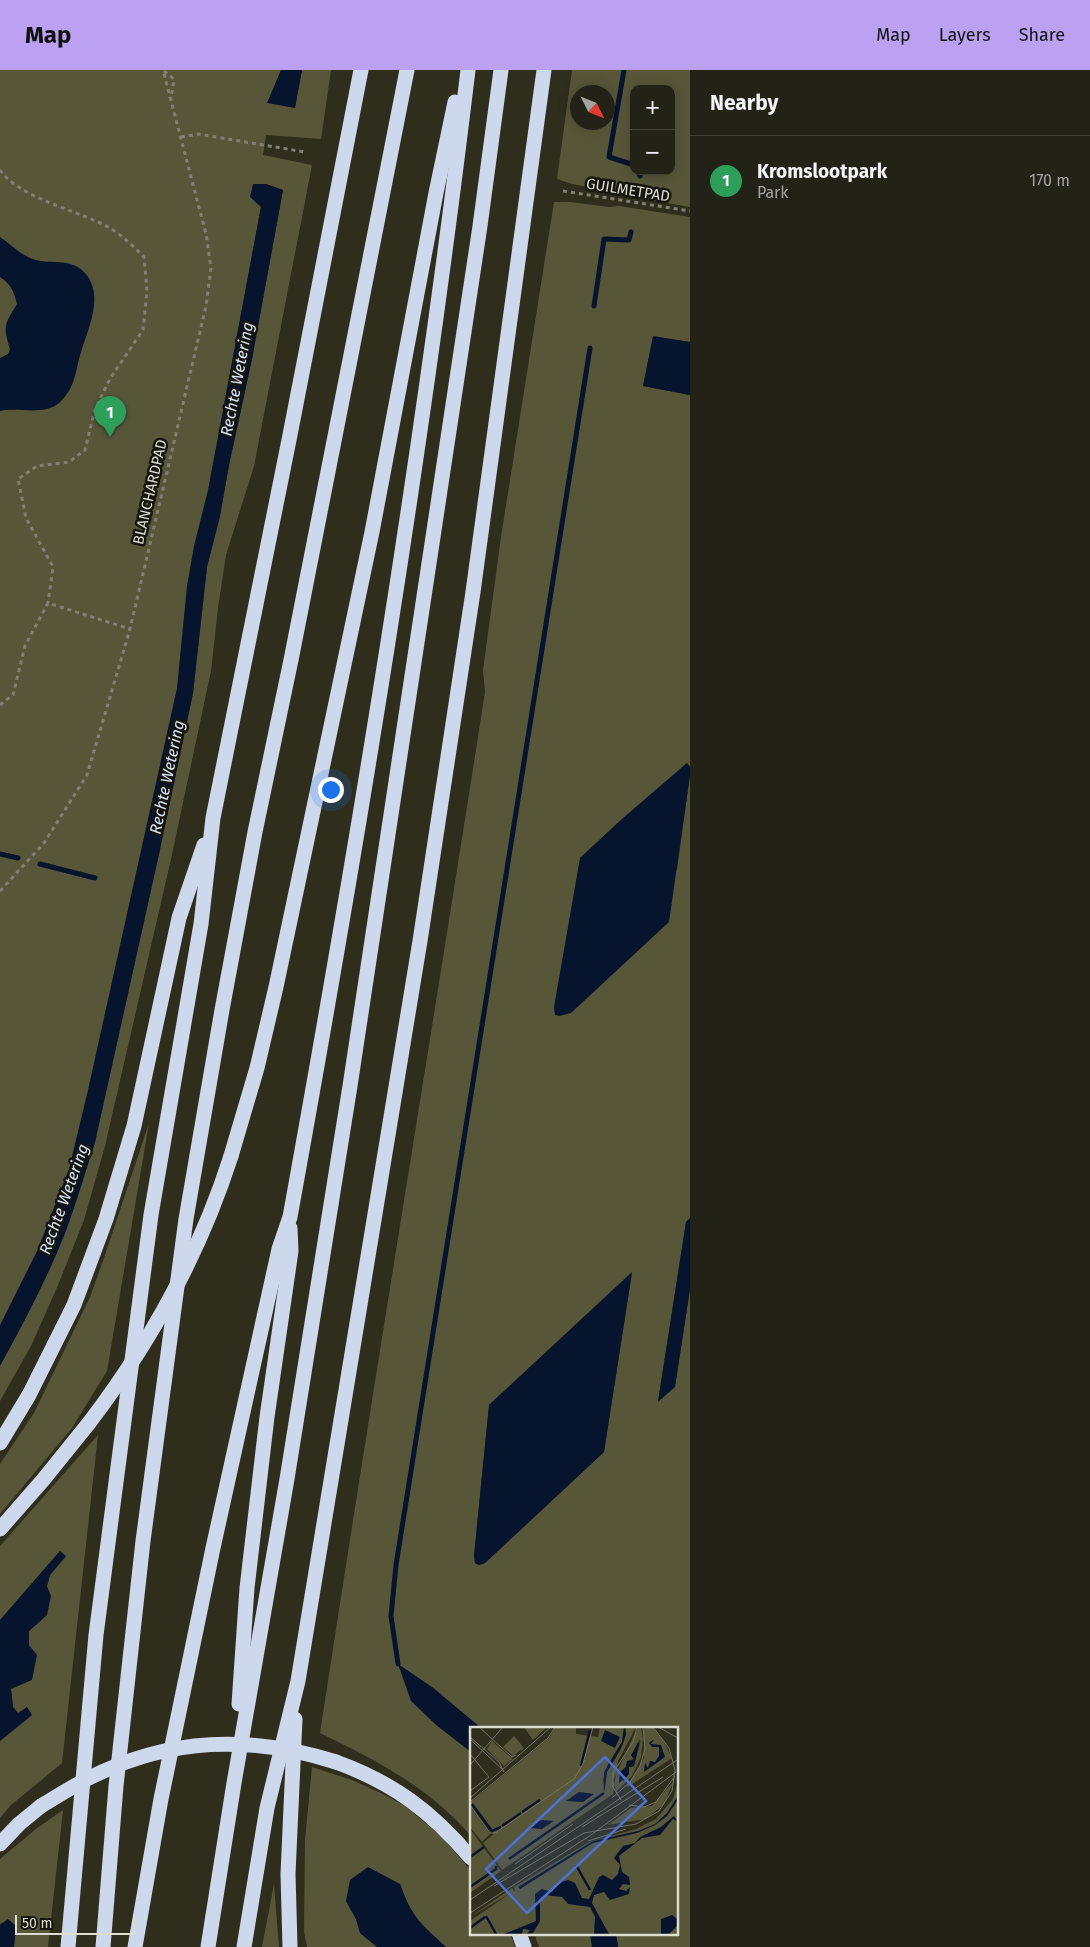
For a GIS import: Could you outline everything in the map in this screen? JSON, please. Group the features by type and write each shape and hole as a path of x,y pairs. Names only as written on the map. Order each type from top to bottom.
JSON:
{"highway":[{"path":"68,1947 96,1636 108,1530 151,1215 201,924 213,818 290,440 360,70"},
{"path":"103,1947 116,1786 143,1541 186,1219 255,832 291,660 407,70"},
{"path":"0,1529 89,1423 121,1380 157,1322 199,1240 231,1156 257,1068 280,968 372,532 436,193 462,70"},
{"path":"135,1947 161,1799 213,1548 279,1249 290,1216 332,983 403,539 453,195 468,70"},
{"path":"208,1947 349,1096 480,226 501,70"},
{"path":"244,1947 267,1808 298,1681 422,931 473,592 544,70"},
{"path":"0,1443 29,1394 74,1305 106,1219 134,1126 179,918 213,818"},
{"path":"234,1783 247,1588 266,1425 291,1250 290,1216"},
{"path":"290,1947 288,1856 298,1681"},
{"path":"0,1844 19,1824 41,1806 87,1779 123,1763 182,1747 217,1743 248,1744 309,1754 336,1762 376,1779 411,1800 448,1831 470,1857"},
{"path":"519,1934 524,1947"}],"path":[{"name":"BLANCHARDPAD","path":"0,891 44,843 87,775 130,630 206,306 211,268 206,234 163,70"},
{"path":"163,70 174,79 171,102"},
{"path":"181,137 198,134 305,152"},
{"path":"0,170 6,179 58,207 98,222 120,234 144,257 147,291 143,330 111,377 95,409 85,450 69,462 37,466 18,479 26,518 54,567 48,604 25,646 13,695 0,705"},
{"name":"GUILMETPAD","path":"563,191 690,211"},
{"path":"48,604 130,630"}],"shaded area":[{"path":"0,70 281,70 273,90 295,107 302,70 331,70 321,139 266,135 263,155 312,165 254,466 226,555 211,671 171,859 105,1146 84,1220 31,1346 0,1401 0,1365 21,1327 64,1235 95,1142 193,693 207,567 220,516 252,359 283,190 266,184 258,184 256,202 261,206 225,401 163,804 69,1202 0,1352"},
{"path":"572,70 690,70 690,207 572,184 557,179"},
{"path":"554,202 609,207 619,206 690,217 690,342 653,337 643,386 690,395 690,767 687,763 580,858 677,870 690,775 690,1218 686,1222 658,1401 675,1386 690,1289 690,1947 618,1947 616,1934 678,1934 678,1727 480,1727 432,1687 435,1724 470,1751 470,1835 438,1803 420,1789 382,1765 320,1733 485,692 483,670 501,537","holes":["632,1273 604,1452 485,1563 479,1565 475,1563 474,1556 489,1405"]},
{"path":"149,1123 107,1371 72,1428 0,1514 0,1464 34,1413 90,1297"},
{"path":"98,1435 62,1763 11,1805 0,1818 0,1741 32,1715 18,1713 13,1707 11,1689 29,1645 29,1631 47,1615 47,1586 50,1575 66,1556 60,1551 0,1620 0,1546"},
{"path":"312,1767 352,1780 383,1794 405,1806 442,1837 470,1870 470,1934 510,1934 515,1947 446,1947 418,1920 404,1896 400,1884 346,1901 356,1919 360,1933 377,1947 307,1947 304,1931 305,1840"},
{"path":"63,1810 48,1947 14,1947 16,1926 1,1923 0,1925 0,1859 36,1829"},
{"path":"274,1884 279,1947 262,1947"},
{"path":"534,1934 590,1934 592,1947 539,1947"}],"water":[{"path":"281,70 302,70 295,108 267,103"},
{"name":"Rechte Wetering","path":"253,184 266,184 283,190 252,359 220,516 207,567 193,693 159,854 95,1142 57,1253 34,1302 0,1366 0,1325 38,1249 69,1169 177,688 187,586 194,546 208,490 261,207 250,197"},
{"path":"0,237 34,260 76,266 89,279 93,288 94,310 72,385 65,397 53,407 38,410 0,411 0,358 8,354 10,349 6,335 6,326 17,304 12,289 0,277"},
{"path":"653,336 690,342 690,395 643,386"},
{"path":"687,763 690,767 690,775 669,922 571,1013 555,1015 554,1007 580,858"},
{"path":"690,1218 690,1289 675,1387 658,1402 686,1222"},
{"path":"632,1272 604,1452 485,1563 479,1565 475,1563 474,1556 489,1405"},
{"path":"60,1551 66,1556 50,1575 47,1586 51,1596 47,1615 29,1631 29,1645 37,1655 32,1680 11,1689 13,1707 18,1713 27,1707 32,1715 0,1741 0,1620"},
{"path":"398,1664 432,1687 480,1727 470,1727 470,1751 435,1724 411,1701"},
{"path":"368,1867 400,1884 404,1896 418,1920 446,1947 377,1947 360,1933 356,1919 346,1901 350,1880"},
{"path":"8,1919 16,1926 14,1947 0,1947 0,1925"},
{"path":"590,1934 616,1934 618,1947 592,1947"}],"waterway":[{"path":"624,70 609,157 630,164"},
{"path":"594,306 604,239 629,240 631,232"},
{"path":"398,1664 391,1616 396,1565 590,348"},
{"path":"0,854 18,858"},
{"path":"40,864 95,878"}],"place":[{"name":"Kromslootpark","path":"110,437"}]}
